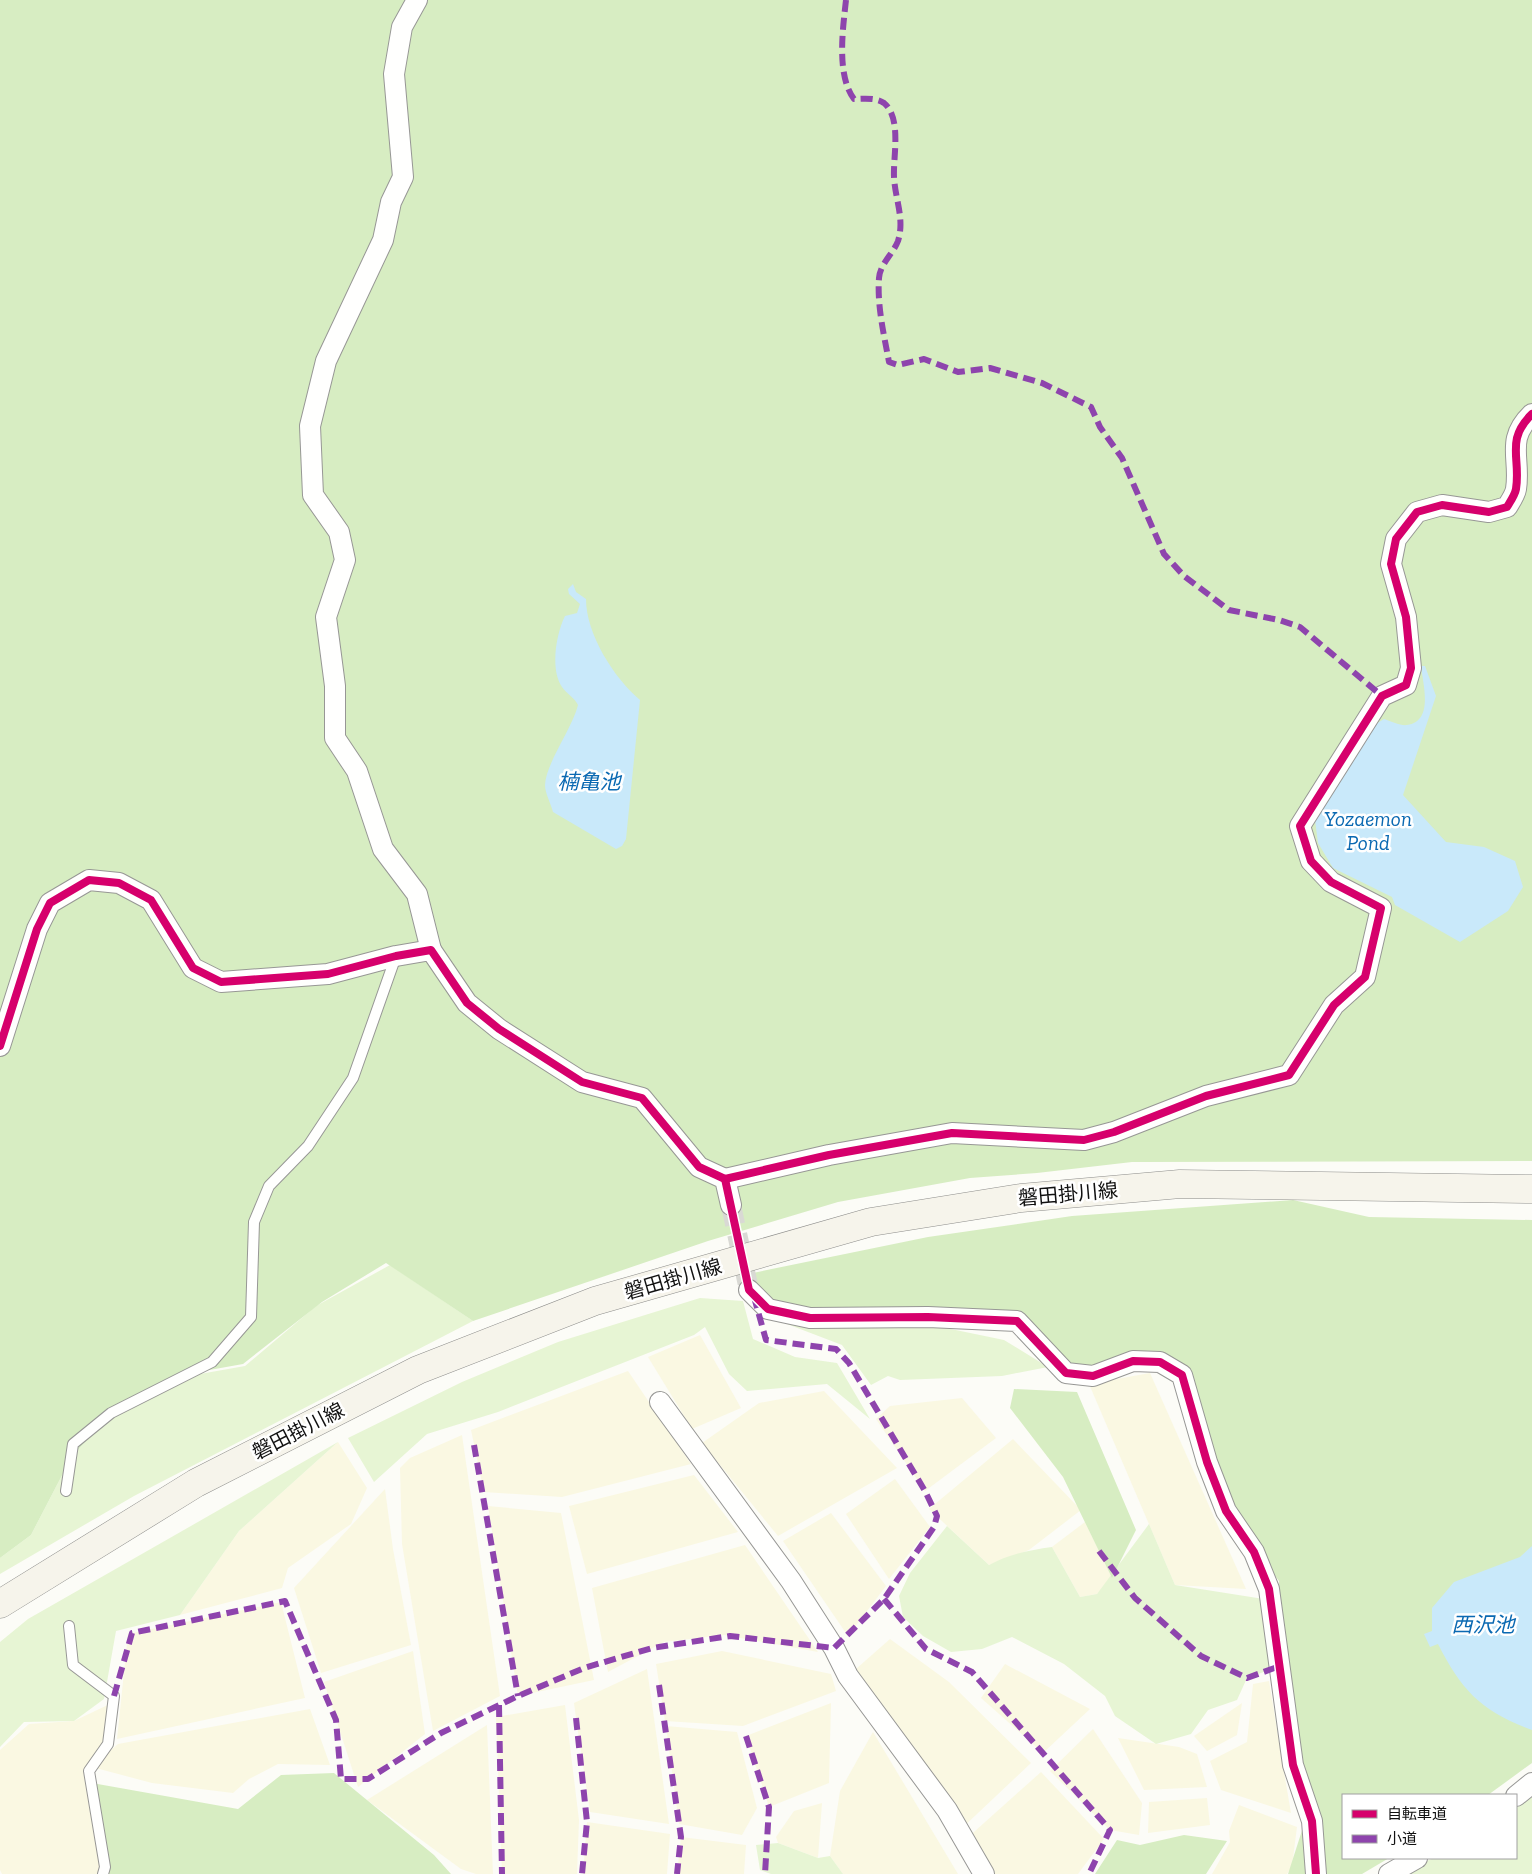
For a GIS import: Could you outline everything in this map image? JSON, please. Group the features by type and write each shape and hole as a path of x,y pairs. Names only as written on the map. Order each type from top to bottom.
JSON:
{"main road":[{"name":"磐田掛川線","path":"0,1604 196,1483 418,1370 596,1301 871,1222 1021,1198 1180,1184 1532,1189"}],"street":[{"path":"416,0 402,27 394,74 403,177 391,202 382,240 326,362 310,426 313,495 339,532 345,560 326,616 335,686 335,738 357,771 383,849 417,894 430,950 467,1003 499,1029 582,1082 642,1098 699,1167 725,1179 829,1155 952,1133 1084,1140 1114,1132 1206,1096 1289,1075 1334,1005 1364,977 1382,908 1331,882 1311,860 1300,826 1382,696 1406,685 1411,668 1406,617 1391,564 1396,539 1417,512 1442,505 1489,512 1507,507 1516,490 1514,442 1523,423 1532,414"},
{"path":"0,1046 3,1042 37,930 50,903 90,880 119,883 151,900 193,968 221,982 328,974 396,956 430,950"},
{"path":"725,1179 731,1205"},
{"path":"749,1290 768,1309 810,1318 928,1316 1017,1321 1066,1373 1093,1376 1133,1361 1160,1362 1182,1375 1207,1462 1226,1511 1254,1552 1269,1589 1293,1765 1312,1821 1316,1874"},
{"path":"660,1402 791,1581 834,1648 848,1676 947,1810 984,1874"},
{"path":"1517,1795 1532,1782"},
{"path":"1389,1874 1414,1859"}],"lane":[{"path":"66,1491 73,1444 111,1413 212,1362 251,1317 254,1222 269,1186 308,1146 354,1078 396,956"},
{"path":"69,1626 73,1665 114,1696 108,1744 90,1771 104,1867 103,1874"}],"shaded area":[{"path":"700,1335 741,1408 692,1429 648,1357"},
{"path":"628,1371 691,1464 562,1497 484,1492 471,1430"},
{"path":"1150,1373 1246,1589 1175,1585 1089,1384"},
{"path":"824,1391 897,1468 778,1536 702,1443 759,1403"},
{"path":"962,1398 996,1438 925,1491 876,1419 890,1406"},
{"path":"462,1435 500,1696 433,1731 402,1544 400,1468 410,1458"},
{"path":"1013,1439 1081,1510 1029,1550 989,1565 929,1509"},
{"path":"338,1442 367,1488 351,1524 288,1568 282,1588 180,1615 239,1531"},
{"path":"694,1475 738,1532 587,1574 569,1506"},
{"path":"895,1479 930,1527 889,1579 846,1514"},
{"path":"385,1489 393,1549 411,1645 321,1673 294,1588"},
{"path":"488,1506 561,1513 594,1680 518,1696"},
{"path":"831,1513 886,1586 848,1636 783,1541"},
{"path":"1085,1522 1112,1578 1097,1594 1080,1597 1052,1547"},
{"path":"745,1545 818,1652 724,1635 664,1642 608,1672 592,1588"},
{"path":"281,1602 305,1698 117,1739 128,1634"},
{"path":"890,1639 949,1682 1031,1763 959,1831 848,1676"},
{"path":"413,1651 425,1734 358,1787 324,1682"},
{"path":"722,1651 831,1674 836,1691 743,1726 665,1721 656,1664"},
{"path":"1005,1664 1090,1709 1043,1753 981,1698"},
{"path":"647,1669 669,1824 590,1812 576,1718 574,1703"},
{"path":"1269,1681 1291,1813 1221,1790 1210,1761 1247,1742 1253,1684"},
{"path":"114,1702 108,1744 94,1765 118,1744 310,1709 330,1765 278,1764 249,1779 233,1793 152,1783 92,1767 105,1867 101,1874 2,1874 0,1870 0,1750 29,1724 74,1721"},
{"path":"831,1703 829,1783 769,1807 746,1736"},
{"path":"1242,1703 1237,1735 1207,1751 1194,1736"},
{"path":"565,1705 579,1820 577,1874 502,1874 496,1717"},
{"path":"487,1725 493,1874 476,1874 461,1869 367,1800"},
{"path":"666,1726 737,1732 757,1808 742,1835 679,1824"},
{"path":"1093,1729 1142,1803 1139,1835 1110,1830 1050,1771"},
{"path":"873,1732 958,1874 843,1874 830,1856 840,1791"},
{"path":"1118,1738 1179,1747 1197,1754 1207,1787 1144,1790"},
{"path":"1041,1772 1104,1839 1078,1874 984,1874 965,1840"},
{"path":"1207,1798 1210,1825 1148,1833 1149,1802"},
{"path":"822,1803 818,1858 778,1843 776,1837 794,1811"},
{"path":"1239,1805 1297,1827 1292,1866 1287,1874 1212,1874 1230,1842 1229,1831"},
{"path":"587,1822 670,1834 667,1874 583,1874"},
{"path":"681,1837 746,1845 744,1874 677,1874"}],"green space":[{"path":"0,0 1532,0 1532,1161 1132,1162 1037,1173 970,1178 838,1202 708,1241 473,1321 386,1263 322,1302 243,1364 187,1374 111,1413 71,1458 31,1535 0,1558"},
{"path":"1293,1200 1369,1217 1532,1220 1532,1763 1489,1794 1342,1794 1342,1859 1387,1859 1362,1874 1288,1874 1306,1818 1280,1666 1279,1581 1226,1511 1182,1375 1145,1361 1066,1373 1017,1321 768,1309 743,1275 928,1237 1072,1216"},
{"path":"390,1265 473,1321 134,1496 0,1574 0,1558 31,1535 71,1458 111,1413 183,1377 245,1366 316,1306"},
{"path":"700,1298 743,1301 753,1339 795,1357 837,1363 870,1419 827,1384 747,1391 729,1374 705,1327 694,1335 498,1412 427,1434 374,1482 348,1438 462,1382 558,1342"},
{"path":"917,1322 1004,1340 1048,1367 1002,1376 900,1380 888,1376 871,1385 842,1345 787,1324"},
{"path":"1014,1389 1077,1392 1136,1530 1112,1578 1063,1477 1010,1408"},
{"path":"338,1442 239,1531 180,1615 116,1631 104,1699 74,1721 24,1722 0,1747 0,1642 28,1619"},
{"path":"1149,1524 1175,1585 1270,1600 1280,1666 1247,1678 1237,1700 1208,1710 1191,1734 1156,1744 1115,1716 1105,1696 1064,1664 1012,1637 982,1649 951,1652 923,1636 903,1617 899,1596 910,1573 947,1526 989,1565 1020,1553 1052,1547 1080,1597 1097,1594"},
{"path":"334,1773 434,1855 451,1874 102,1874 92,1783 238,1809 281,1775"},
{"path":"1532,1797 1532,1874 1395,1874 1432,1859 1517,1859 1517,1807"},
{"path":"1184,1835 1227,1841 1206,1874 1095,1874 1117,1840 1140,1845"},
{"path":"778,1843 818,1858 830,1856 843,1874 771,1874 760,1870 756,1845"}],"water":[{"name":"楠亀池","path":"573,584 576,592 586,599 587,612 596,641 611,668 640,700 626,839 622,846 616,849 553,812 545,788 546,776 578,705 558,680 555,662 559,632 565,616 577,613 580,604 569,594 568,589"},
{"name":"Yozaemon Pond","path":"1421,666 1425,666 1436,696 1403,795 1446,842 1484,847 1515,861 1523,887 1508,911 1460,942 1395,905 1392,897 1333,868 1318,843 1315,820 1363,732 1384,719 1407,725 1421,717 1424,710 1425,692"},
{"name":"西沢池","path":"1532,1546 1532,1730 1499,1715 1475,1698 1456,1675 1438,1644 1430,1647 1424,1634 1432,1631 1432,1608 1454,1582 1520,1557"}],"tunnel":[{"path":"731,1205 749,1290"}],"marked path":[{"path":"846,0 842,51 848,89 854,99 873,99 884,103 890,110 895,127 894,177 900,217 900,233 896,246 882,268 879,278 881,320 889,362 898,365 924,359 958,372 990,368 1042,383 1091,407 1100,427 1122,458 1164,554 1184,576 1229,610 1279,620 1300,627 1382,696"},
{"path":"114,1696 132,1633 285,1601 336,1720 341,1779 368,1779 441,1733 518,1696 584,1668 652,1648 730,1636 834,1648 884,1599 934,1527 937,1516 925,1491 849,1363 836,1349 766,1340 754,1297"},
{"path":"474,1445 518,1696"},
{"path":"1099,1551 1135,1598 1201,1656 1247,1678 1280,1666"},
{"path":"884,1599 926,1649 972,1672 1110,1830 1089,1874"},
{"path":"659,1685 681,1837 677,1874"},
{"path":"499,1705 502,1874"},
{"path":"576,1718 587,1822 582,1874"},
{"path":"746,1736 769,1807 765,1874"}],"cycle path":[{"path":"725,1179 829,1155 952,1133 1084,1140 1114,1132 1206,1096 1289,1075 1334,1005 1365,977 1381,908 1331,882 1311,861 1300,826 1382,696 1406,685 1411,668 1406,617 1391,564 1396,539 1417,512 1442,505 1489,512 1507,507 1516,489 1516,441 1524,423 1532,414"},
{"path":"0,1046 37,929 50,903 89,880 119,883 151,900 193,968 221,982 328,974 396,956 431,950 467,1003 499,1029 582,1082 642,1098 699,1167 725,1179 749,1290 768,1309 810,1318 928,1317 1017,1321 1066,1373 1093,1376 1133,1361 1160,1362 1182,1375 1207,1462 1226,1511 1254,1552 1269,1589 1293,1765 1312,1821 1316,1874"}]}
